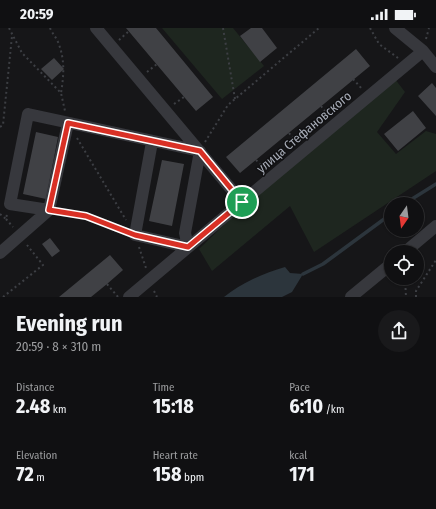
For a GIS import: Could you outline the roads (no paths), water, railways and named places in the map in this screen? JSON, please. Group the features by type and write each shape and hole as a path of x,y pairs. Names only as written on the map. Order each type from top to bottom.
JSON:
{"street":[{"path":"96,28 242,202"},
{"path":"395,28 423,51 436,67"},
{"name":"улица Стефановского","path":"129,297 423,51"},
{"path":"49,210 10,204 28,114 152,142 200,151"},
{"path":"0,253 49,210 68,123"},
{"path":"152,142 135,235 188,247 185,233 200,151"},
{"path":"413,245 436,226"},
{"path":"351,297 384,270"}],"waterway":[{"path":"415,197 436,184"},
{"path":"303,274 323,264 384,219"}]}
